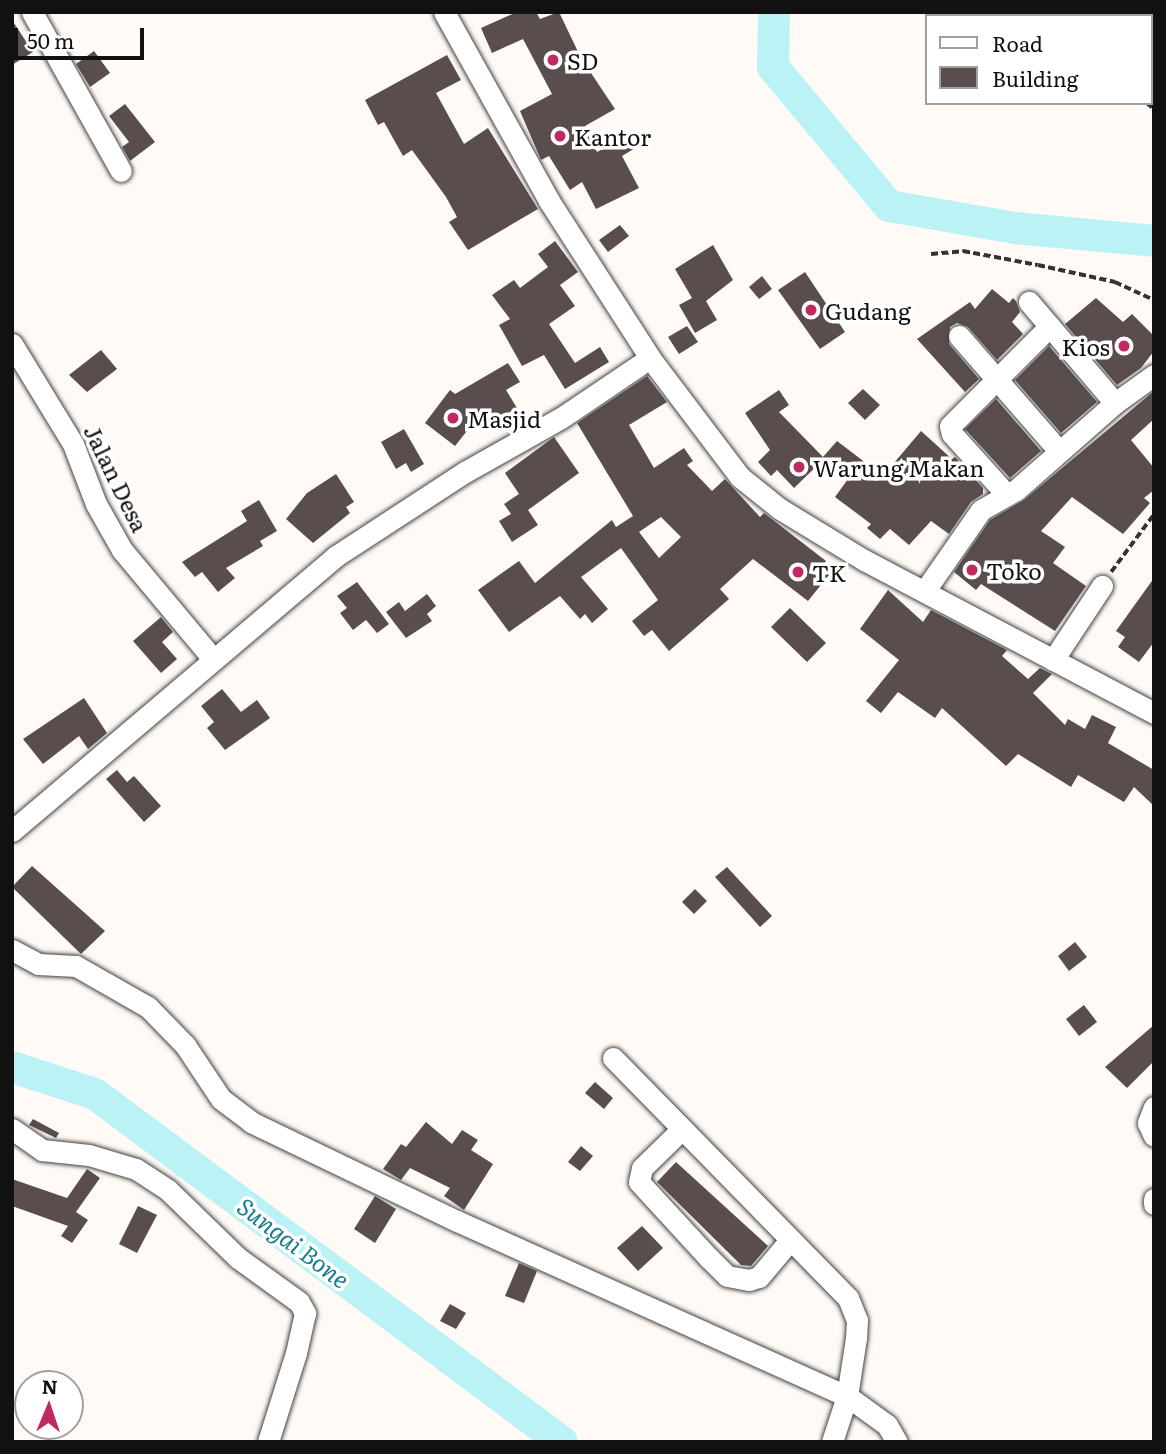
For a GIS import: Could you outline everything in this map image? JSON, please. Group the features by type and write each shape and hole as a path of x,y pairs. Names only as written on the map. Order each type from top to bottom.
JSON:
{"street":[{"path":"32,12 121,171"},
{"path":"444,12 549,201 650,358 740,477 780,509 864,560 926,589 1154,713"},
{"path":"1029,302 1115,404"},
{"path":"1007,495 950,429 1050,326"},
{"path":"959,336 998,377 1058,450"},
{"name":"Jalan Desa","path":"12,344 72,444 96,504 122,551 213,659"},
{"path":"12,831 336,556 465,472 561,418 650,358"},
{"path":"926,589 974,519 1007,495 1153,373"},
{"path":"1053,660 1102,586"},
{"path":"12,950 38,964 76,966 148,1007 185,1045 221,1099 251,1122 457,1221 846,1396 887,1425 897,1442"},
{"path":"613,1058 790,1241 834,1281 854,1310 856,1338 846,1396 832,1442"},
{"path":"1154,1107 1148,1123 1154,1136"},
{"path":"12,1129 42,1150 89,1155 136,1169 168,1190 238,1258 299,1302 304,1313 296,1353 268,1442"},
{"path":"680,1130 642,1168 639,1182 709,1258 727,1276 749,1280 759,1277 790,1241"}],"path":[{"path":"931,254 963,251 1038,265 1115,282 1154,300"},
{"path":"1102,586 1154,514"}],"building":[{"path":"517,12 536,12 540,19 559,12 581,58 615,109 585,126 597,152 630,134 637,147 622,156 639,188 596,209 582,182 570,190 549,156 541,160 520,111 552,94 523,39 492,53 481,28"},
{"path":"12,20 33,52 12,65"},
{"path":"94,51 110,73 90,87 76,64"},
{"path":"447,55 461,80 436,93 464,144 488,128 538,209 468,250 449,222 457,217 446,197 412,150 403,156 384,122 378,125 365,100"},
{"path":"125,104 155,142 130,161 122,147 129,142 109,116"},
{"path":"620,225 629,236 608,252 599,240"},
{"path":"555,241 578,272 560,285 575,306 549,324 575,363 600,347 609,362 565,389 544,355 522,366 499,325 510,319 492,295 514,280 520,288 548,267 538,254"},
{"path":"713,245 733,280 706,301 717,320 695,333 679,305 692,298 675,269"},
{"name":"Gudang","path":"805,272 845,332 820,349 778,290"},
{"path":"762,276 772,289 759,299 749,287"},
{"path":"992,289 1009,303 1013,298 1016,301 1020,312 1012,322 1023,334 997,360 968,327 957,323 950,327 949,344 979,379 965,392 917,339 970,302 975,309"},
{"path":"1096,298 1123,322 1132,314 1154,336 1154,351 1141,368 1117,385 1065,324"},
{"path":"687,326 698,342 679,354 668,337"},
{"path":"1049,346 1097,402 1061,433 1015,380"},
{"path":"101,350 117,369 87,392 69,375"},
{"path":"508,363 520,382 506,390 517,408 489,424 482,412 455,446 425,423 450,390 455,394"},
{"path":"647,376 667,402 629,425 654,468 684,448 693,461 687,465 712,491 725,479 760,517 764,513 826,561 821,568 829,575 808,601 753,559 720,589 729,599 669,651 652,630 644,636 632,621 658,600 621,548 581,577 608,609 592,623 585,614 580,619 560,596 509,632 478,590 519,561 535,583 612,520 616,527 633,516 577,423","holes":["661,517 681,537 659,558 639,532"]},
{"path":"863,389 880,405 865,420 848,403"},
{"path":"779,390 789,405 779,412 823,457 837,441 883,476 921,431 952,459 955,457 983,488 983,494 971,502 949,534 931,521 909,545 890,529 880,539 867,528 871,524 835,497 848,479 824,459 794,488 777,470 771,476 758,462 770,450 745,413"},
{"path":"1154,391 1154,419 1131,440 1154,468 1154,490 1144,498 1150,503 1123,534 1072,497 1041,531 1065,547 1053,563 1086,586 1055,631 981,584 976,590 954,572 990,520 1024,500"},
{"path":"996,399 1041,451 1010,478 965,429"},
{"path":"404,429 424,464 411,472 406,463 396,469 381,442"},
{"path":"554,437 579,473 528,510 538,525 512,542 499,521 511,514 504,504 519,494 505,473"},
{"path":"336,474 354,502 346,507 350,513 313,543 286,519 307,493"},
{"path":"259,500 277,531 260,541 263,546 226,568 235,578 218,592 202,572 195,577 182,562 247,521 241,511"},
{"path":"1154,578 1154,642 1139,662 1118,647 1125,637 1116,631"},
{"path":"357,582 389,624 377,633 366,620 353,630 340,613 347,608 337,596"},
{"path":"888,590 923,622 931,610 1007,650 1002,656 1028,679 1040,668 1052,674 1033,693 1065,725 1068,719 1085,729 1092,715 1116,727 1108,743 1154,770 1154,806 1134,787 1124,802 1078,775 1071,787 1018,754 1006,766 942,708 935,718 898,692 881,713 866,701 899,660 860,629"},
{"path":"427,594 436,606 427,614 432,621 406,638 386,612 399,602 405,611"},
{"path":"790,608 826,643 807,662 771,627"},
{"path":"161,617 173,632 162,642 177,659 161,673 133,641"},
{"path":"222,689 241,712 257,700 270,718 225,750 207,728 214,722 201,706"},
{"path":"84,698 107,733 88,749 79,736 43,764 23,739"},
{"path":"117,770 127,782 134,776 161,806 144,822 106,779"},
{"path":"32,866 105,931 81,954 12,887"},
{"path":"727,867 772,916 760,927 715,877"},
{"path":"695,889 707,901 694,914 682,902"},
{"path":"1075,942 1087,957 1069,971 1058,956"},
{"path":"1084,1005 1097,1022 1079,1036 1066,1019"},
{"path":"1154,1025 1154,1061 1127,1088 1105,1067"},
{"path":"595,1082 613,1098 604,1109 585,1093"},
{"path":"33,1119 59,1133 56,1138 29,1125"},
{"path":"426,1122 452,1144 462,1130 478,1140 471,1150 493,1164 464,1210 444,1196 450,1188 410,1168 401,1180 383,1169 401,1144 406,1147"},
{"path":"581,1146 593,1156 580,1171 568,1162"},
{"path":"676,1162 768,1246 751,1266 741,1265 657,1182"},
{"path":"87,1169 100,1178 76,1212 88,1220 72,1243 61,1236 68,1226 12,1206 12,1179 67,1198"},
{"path":"375,1196 396,1209 375,1243 354,1229"},
{"path":"138,1206 157,1215 137,1253 119,1244"},
{"path":"642,1226 663,1248 638,1271 617,1248"},
{"path":"519,1263 537,1271 524,1303 505,1296"},
{"path":"450,1304 466,1313 456,1329 440,1321"}],"waterway":[{"path":"774,12 773,67 889,206 1015,228 1154,241"},
{"name":"Sungai Bone","path":"12,1067 95,1094 562,1442"}],"place":[{"name":"SD","path":"553,60"},
{"name":"Kantor","path":"560,136"},
{"name":"Gudang","path":"811,310"},
{"name":"Kios","path":"1124,346"},
{"name":"Masjid","path":"453,418"},
{"name":"Warung Makan","path":"799,467"},
{"name":"Toko","path":"972,570"},
{"name":"TK","path":"798,572"}]}
